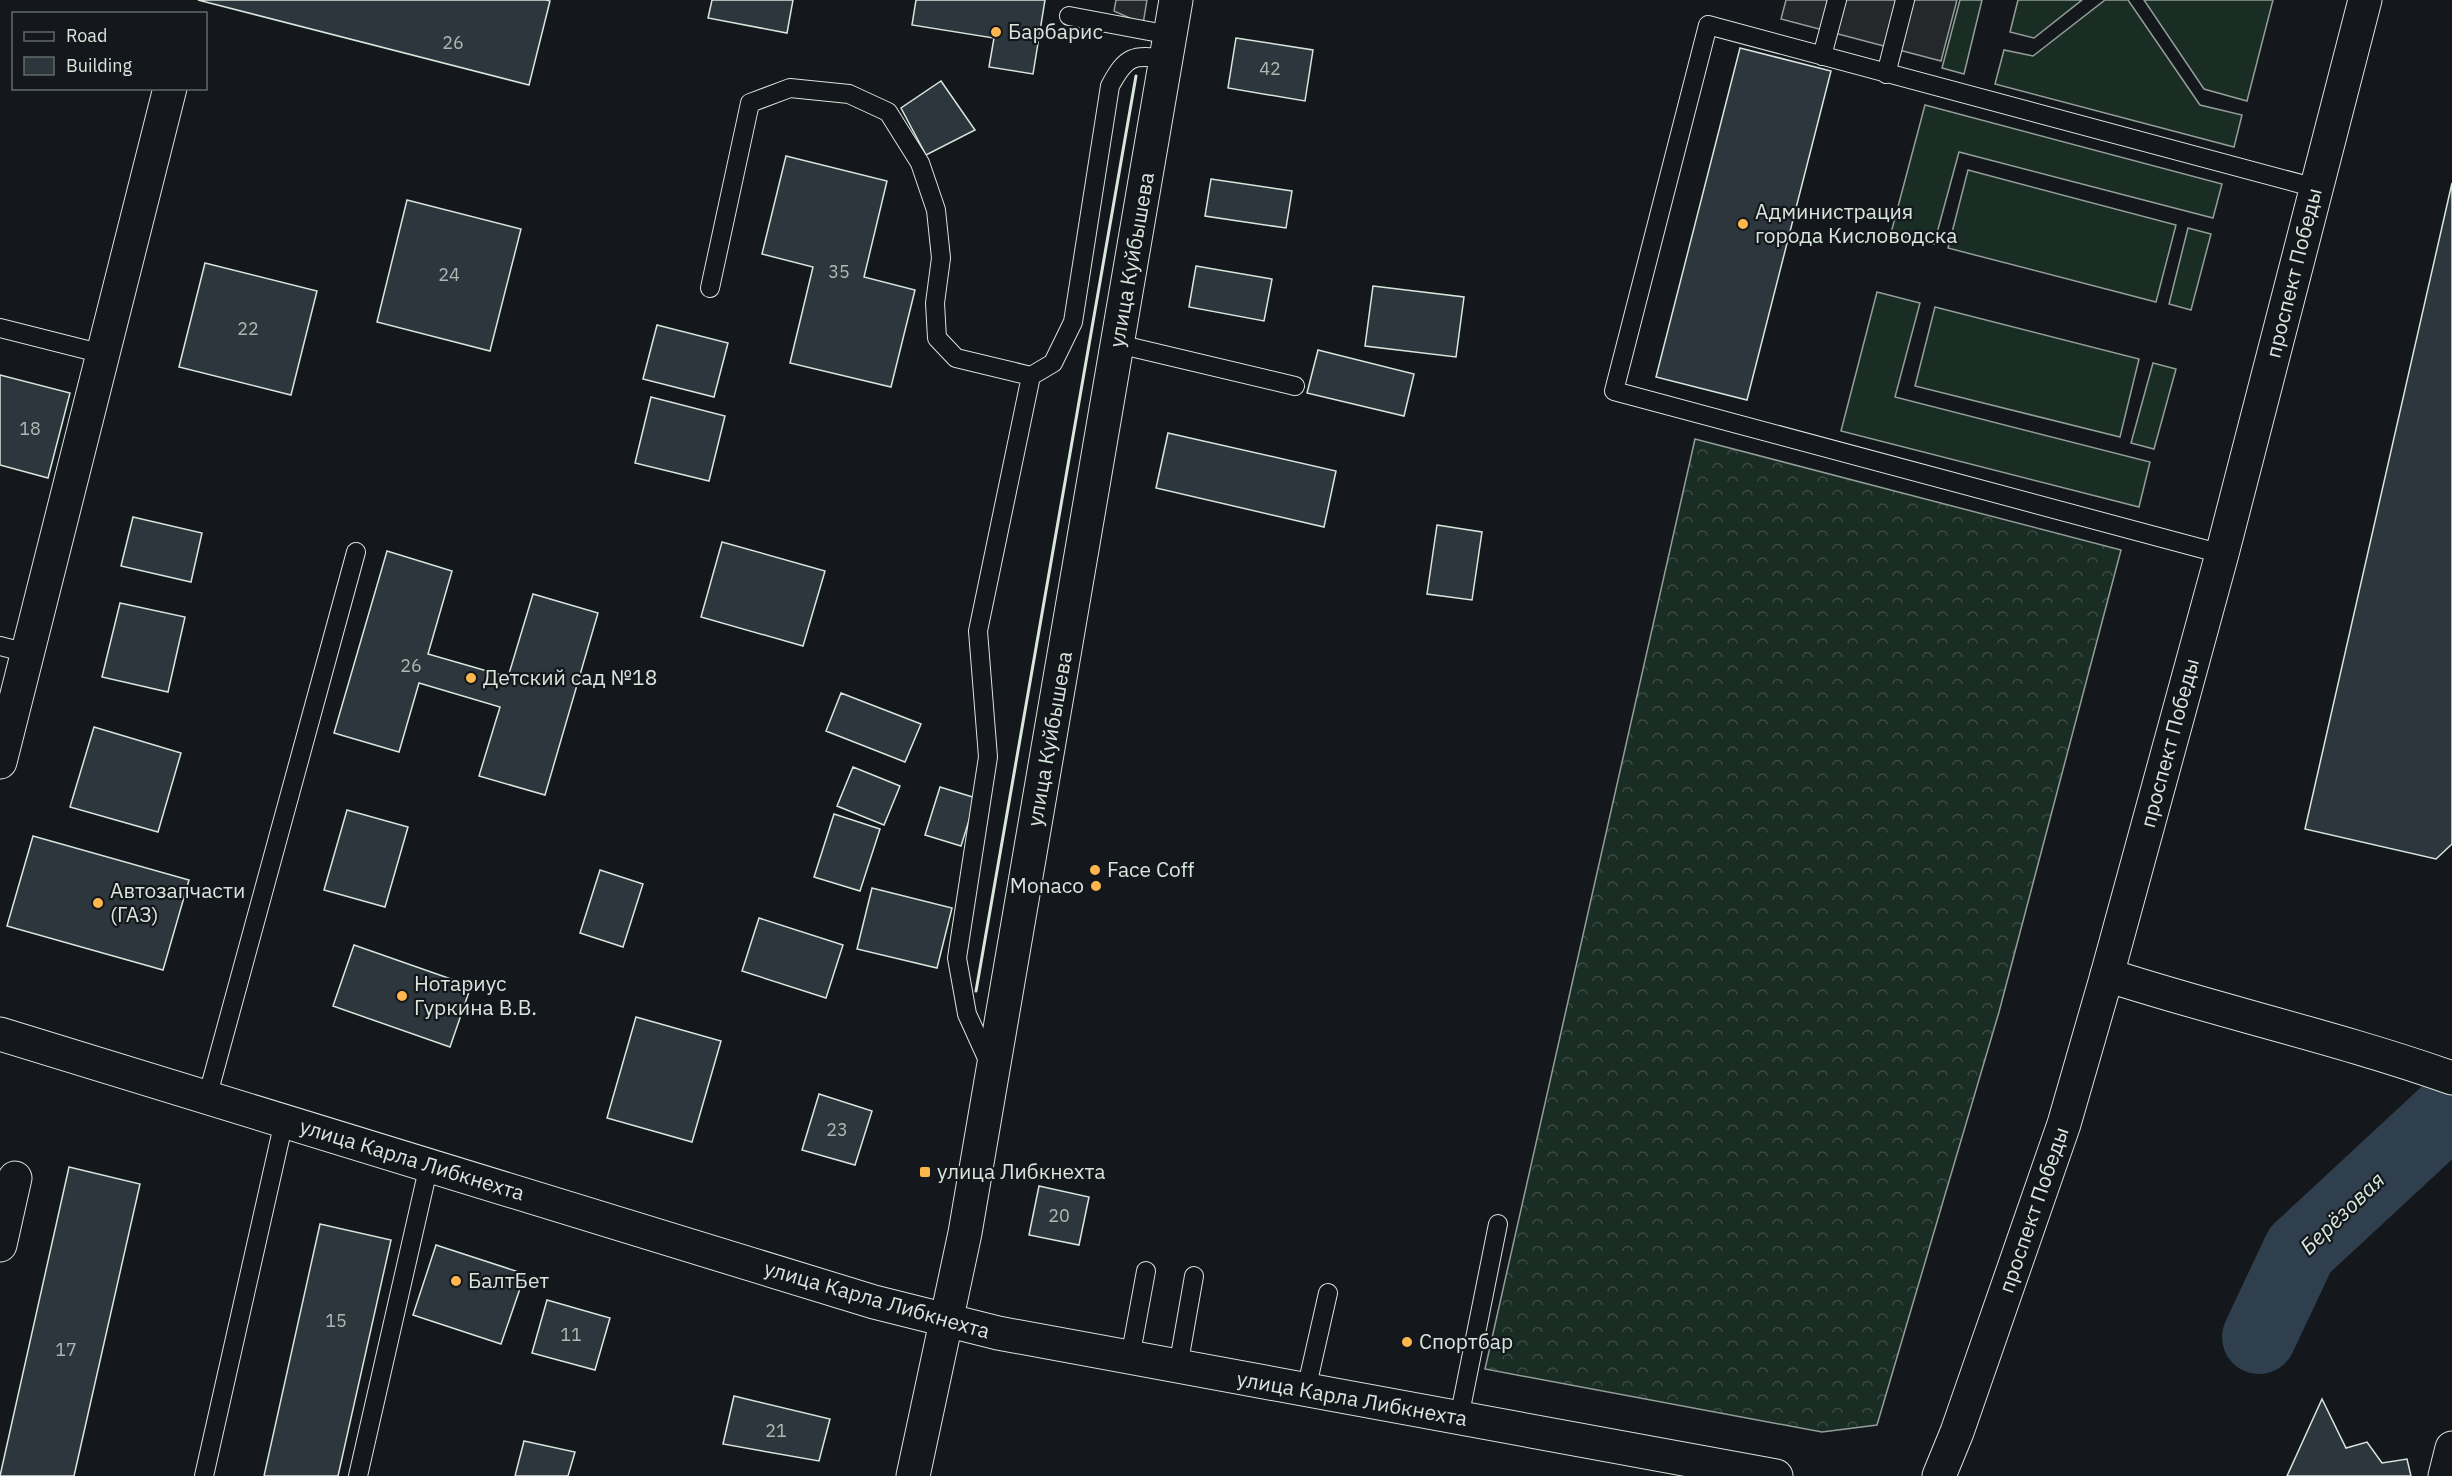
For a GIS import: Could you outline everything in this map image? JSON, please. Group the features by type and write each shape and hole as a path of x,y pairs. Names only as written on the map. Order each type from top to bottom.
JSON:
{"street":[{"name":"улица Куйбышева","path":"913,1476 965,1233 1176,0"},
{"name":"проспект Победы","path":"1939,1476 1957,1432 2064,1124 2222,554 2365,0"},
{"path":"0,762 14,650 103,354 169,90"},
{"path":"2107,975 2167,995 2405,1062 2452,1078"},
{"name":"улица Карла Либкнехта","path":"0,1034 874,1302 947,1321 998,1333 1178,1367 1776,1476"},
{"path":"0,1245 15,1178"},
{"path":"2445,1476 2452,1448"}],"lane":[{"path":"1822,56 1838,0"},
{"path":"1886,74 1905,0"},
{"path":"1069,16 1168,47"},
{"path":"2222,554 1614,390 1708,26 2316,188"},
{"path":"710,288 750,103 790,88 849,94 888,112 920,163 936,210 941,258 935,303 937,338 956,358 1031,376 1053,363 1073,322 1110,86 1121,65 1141,55 1168,47"},
{"path":"0,328 103,354"},
{"path":"1118,344 1295,386"},
{"path":"993,1071 967,1014 957,958 988,757 978,631 1031,376"},
{"path":"207,1098 356,552"},
{"path":"204,1476 284,1121"},
{"path":"358,1476 429,1166"},
{"path":"1459,1418 1498,1224"},
{"path":"1130,1358 1146,1271"},
{"path":"1178,1367 1194,1276"},
{"path":"1306,1390 1328,1293"}],"green space":[{"path":"1960,0 1982,0 1964,74 1942,68"},
{"path":"2018,0 2082,0 2034,38 2010,32"},
{"path":"2105,0 2128,0 2200,105 2242,115 2234,147 1995,84 2004,50 2033,56"},
{"path":"2144,0 2273,0 2247,101 2204,89"},
{"path":"1925,105 2222,184 2213,218 1959,152 1934,244 1891,233"},
{"path":"1968,170 2176,225 2156,302 1948,248"},
{"path":"2188,228 2211,234 2191,310 2169,304"},
{"path":"1877,292 1920,303 1895,397 2150,462 2139,507 1841,431"},
{"path":"1935,307 2139,359 2120,437 1915,386"},
{"path":"2153,363 2176,369 2154,449 2131,443"},
{"path":"1695,439 2121,550 1999,1012 1877,1425 1822,1432 1485,1369"}],"shaded area":[{"path":"1116,0 1147,0 1143,24 1114,11"},
{"path":"1786,0 1957,0 1941,61 1781,19"}],"building":[{"path":"198,0 546,0 550,1 529,85"},
{"path":"712,0 793,0 787,33 708,18"},
{"name":"Барбарис","path":"916,0 1045,0 1033,74 989,67 994,38 912,25"},
{"path":"1236,38 1313,50 1305,101 1228,88"},
{"name":"Администрация города Кисловодска","path":"1740,48 1831,71 1747,400 1656,377"},
{"path":"941,81 975,130 926,155 901,108"},
{"path":"786,156 887,181 864,277 915,290 891,387 790,363 813,267 762,254"},
{"path":"1211,179 1292,191 1286,228 1205,216"},
{"path":"2452,183 2452,844 2436,859 2305,829"},
{"path":"407,200 521,229 490,351 377,322"},
{"path":"205,263 317,291 291,395 179,367"},
{"path":"1196,266 1272,279 1264,321 1189,307"},
{"path":"1373,286 1464,297 1456,357 1365,346"},
{"path":"657,325 728,343 714,397 643,379"},
{"path":"1318,350 1414,374 1404,416 1307,393"},
{"path":"0,375 70,393 48,478 0,465"},
{"path":"651,397 725,416 709,481 635,463"},
{"path":"1168,433 1336,471 1324,527 1156,488"},
{"path":"133,517 202,533 191,582 121,566"},
{"path":"1437,525 1482,532 1472,600 1427,594"},
{"path":"722,542 825,571 803,646 701,617"},
{"path":"387,551 452,571 428,654 508,677 533,594 598,613 545,795 479,776 500,707 419,683 399,752 334,733"},
{"path":"120,603 185,617 168,692 102,677"},
{"path":"841,693 921,724 905,762 826,731"},
{"path":"94,727 181,753 158,832 70,807"},
{"path":"853,767 900,786 884,825 837,806"},
{"path":"940,787 976,798 961,846 925,835"},
{"path":"347,810 408,827 385,907 324,890"},
{"path":"834,814 880,829 860,891 814,877"},
{"name":"Автозапчасти (ГАЗ)","path":"33,836 189,880 163,970 7,926"},
{"path":"600,870 643,884 623,947 580,933"},
{"path":"872,888 952,908 937,968 857,949"},
{"path":"759,918 843,945 826,998 742,971"},
{"name":"Нотариус Гуркина В.В.","path":"354,945 471,986 450,1047 333,1006"},
{"path":"636,1017 721,1041 692,1142 607,1118"},
{"path":"819,1094 872,1111 855,1165 802,1150"},
{"path":"69,1167 140,1184 74,1476 0,1476"},
{"path":"1039,1186 1089,1197 1079,1245 1029,1235"},
{"path":"320,1224 391,1240 338,1476 264,1476"},
{"path":"436,1245 525,1274 501,1344 413,1315"},
{"path":"547,1300 610,1318 595,1370 532,1353"},
{"path":"734,1396 830,1419 819,1461 723,1444"},
{"path":"2322,1399 2346,1448 2367,1442 2382,1463 2407,1459 2411,1476 2287,1476"},
{"path":"524,1441 575,1452 568,1476 515,1476"}],"waterway":[{"name":"Берёзовая","path":"2259,1337 2300,1250 2452,1109"}],"wall":[{"path":"976,991 1136,76"}],"place":[{"name":"Барбарис","path":"996,32"},
{"name":"Администрация города Кисловодска","path":"1743,224"},
{"name":"Детский сад №18","path":"471,678"},
{"name":"Face Coff","path":"1095,870"},
{"name":"Monaco","path":"1096,886"},
{"name":"Автозапчасти (ГАЗ)","path":"98,903"},
{"name":"Нотариус Гуркина В.В.","path":"402,996"},
{"name":"улица Либкнехта","path":"925,1172"},
{"name":"БалтБет","path":"456,1281"},
{"name":"Спортбар","path":"1407,1342"}]}
